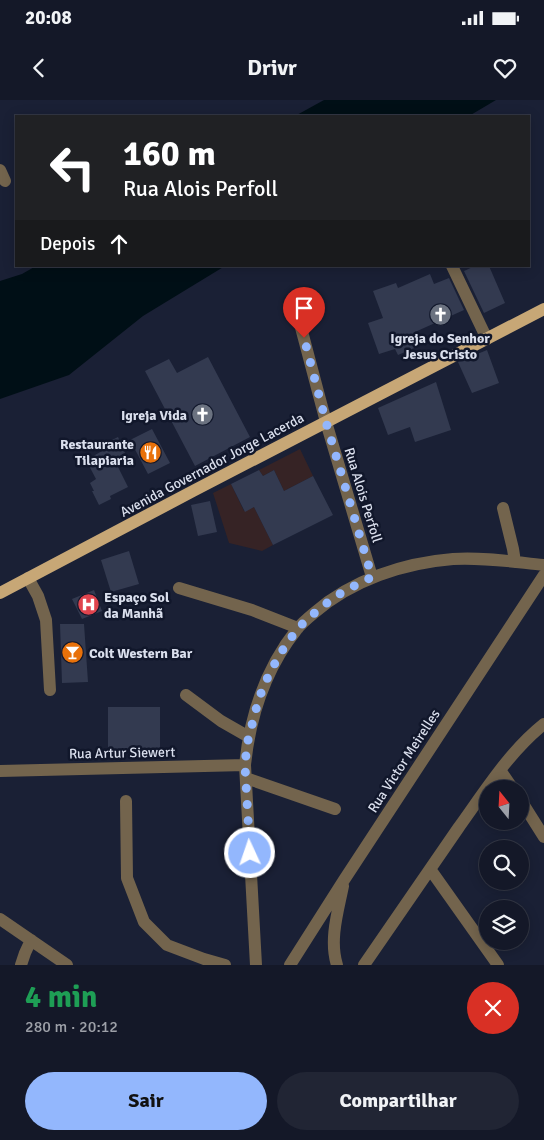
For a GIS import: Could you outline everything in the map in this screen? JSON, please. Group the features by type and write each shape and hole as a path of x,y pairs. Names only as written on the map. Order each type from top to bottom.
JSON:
{"main road":[{"name":"Avenida Governador Jorge Lacerda","path":"0,593 544,309"}],"street":[{"path":"452,267 487,339"},
{"name":"Rua Alois Perfoll","path":"299,320 326,422 372,577"},
{"path":"503,508 515,562"},
{"path":"256,965 246,772 249,737 259,698 270,672 298,628 320,608 344,591 372,577 428,561 490,559 544,565"},
{"name":"Rua Victor Meirelles","path":"290,965 544,575"},
{"path":"28,578 38,596 46,620 50,690"},
{"path":"179,588 252,610 298,628"},
{"path":"186,695 221,721 249,737"},
{"path":"364,965 500,770 518,748 544,724"},
{"path":"500,770 507,780"},
{"name":"Rua Artur Siewert","path":"0,771 246,772 335,808"},
{"path":"126,801 127,878 144,922 168,945 225,965"},
{"path":"529,813 544,837"},
{"path":"430,869 498,965"},
{"path":"336,964 333,946 344,880"},
{"path":"0,919 67,965"},
{"path":"21,965 31,940"}],"shaded area":[{"path":"324,100 496,100 471,115 297,115"},
{"path":"34,267 223,267 143,316 69,375 0,399 0,281 22,274"},
{"path":"300,449 313,476 284,491 274,470 263,476 259,470"},
{"path":"231,484 244,511 254,507 273,545 262,551 229,543 213,493"}],"building":[{"path":"473,267 489,267 505,303 484,313 464,271"},
{"path":"430,274 434,284 449,278 464,310 415,332 421,345 398,355 395,349 379,354 368,323 383,318 373,291 396,283 398,288"},
{"path":"487,350 499,383 472,393 458,362"},
{"name":"Igreja Vida","path":"208,357 250,437 195,466 145,371 169,359 177,373"},
{"path":"436,382 451,430 415,442 410,427 388,435 378,408"},
{"name":"Restaurante Tilapiaria","path":"152,429 170,463 148,474 130,440"},
{"path":"118,437 125,453 114,459 128,487 110,496 111,499 99,505 90,483 96,479 86,460 104,450 102,445"},
{"path":"259,470 263,476 274,470 284,491 313,476 333,515 273,545 254,507 245,512 231,484"},
{"path":"210,501 217,532 198,536 191,505"},
{"path":"129,551 139,584 111,592 101,560"},
{"name":"Espaço Sol da Manhã","path":"94,590 102,611 82,619 72,599"},
{"name":"Colt Western Bar","path":"60,624 84,624 88,682 62,683"},
{"path":"108,707 160,707 160,751 108,751"}],"place":[{"name":"Igreja do Senhor Jesus Cristo","path":"440,315"},
{"name":"Igreja Vida","path":"203,415"},
{"name":"Restaurante Tilapiaria","path":"150,452"},
{"name":"Espaço Sol da Manhã","path":"88,605"},
{"name":"Colt Western Bar","path":"73,653"}],"route":[{"path":"250,853 245,766 247,744 259,698 270,672 298,628 320,608 344,591 372,577 326,422 304,338"}]}
